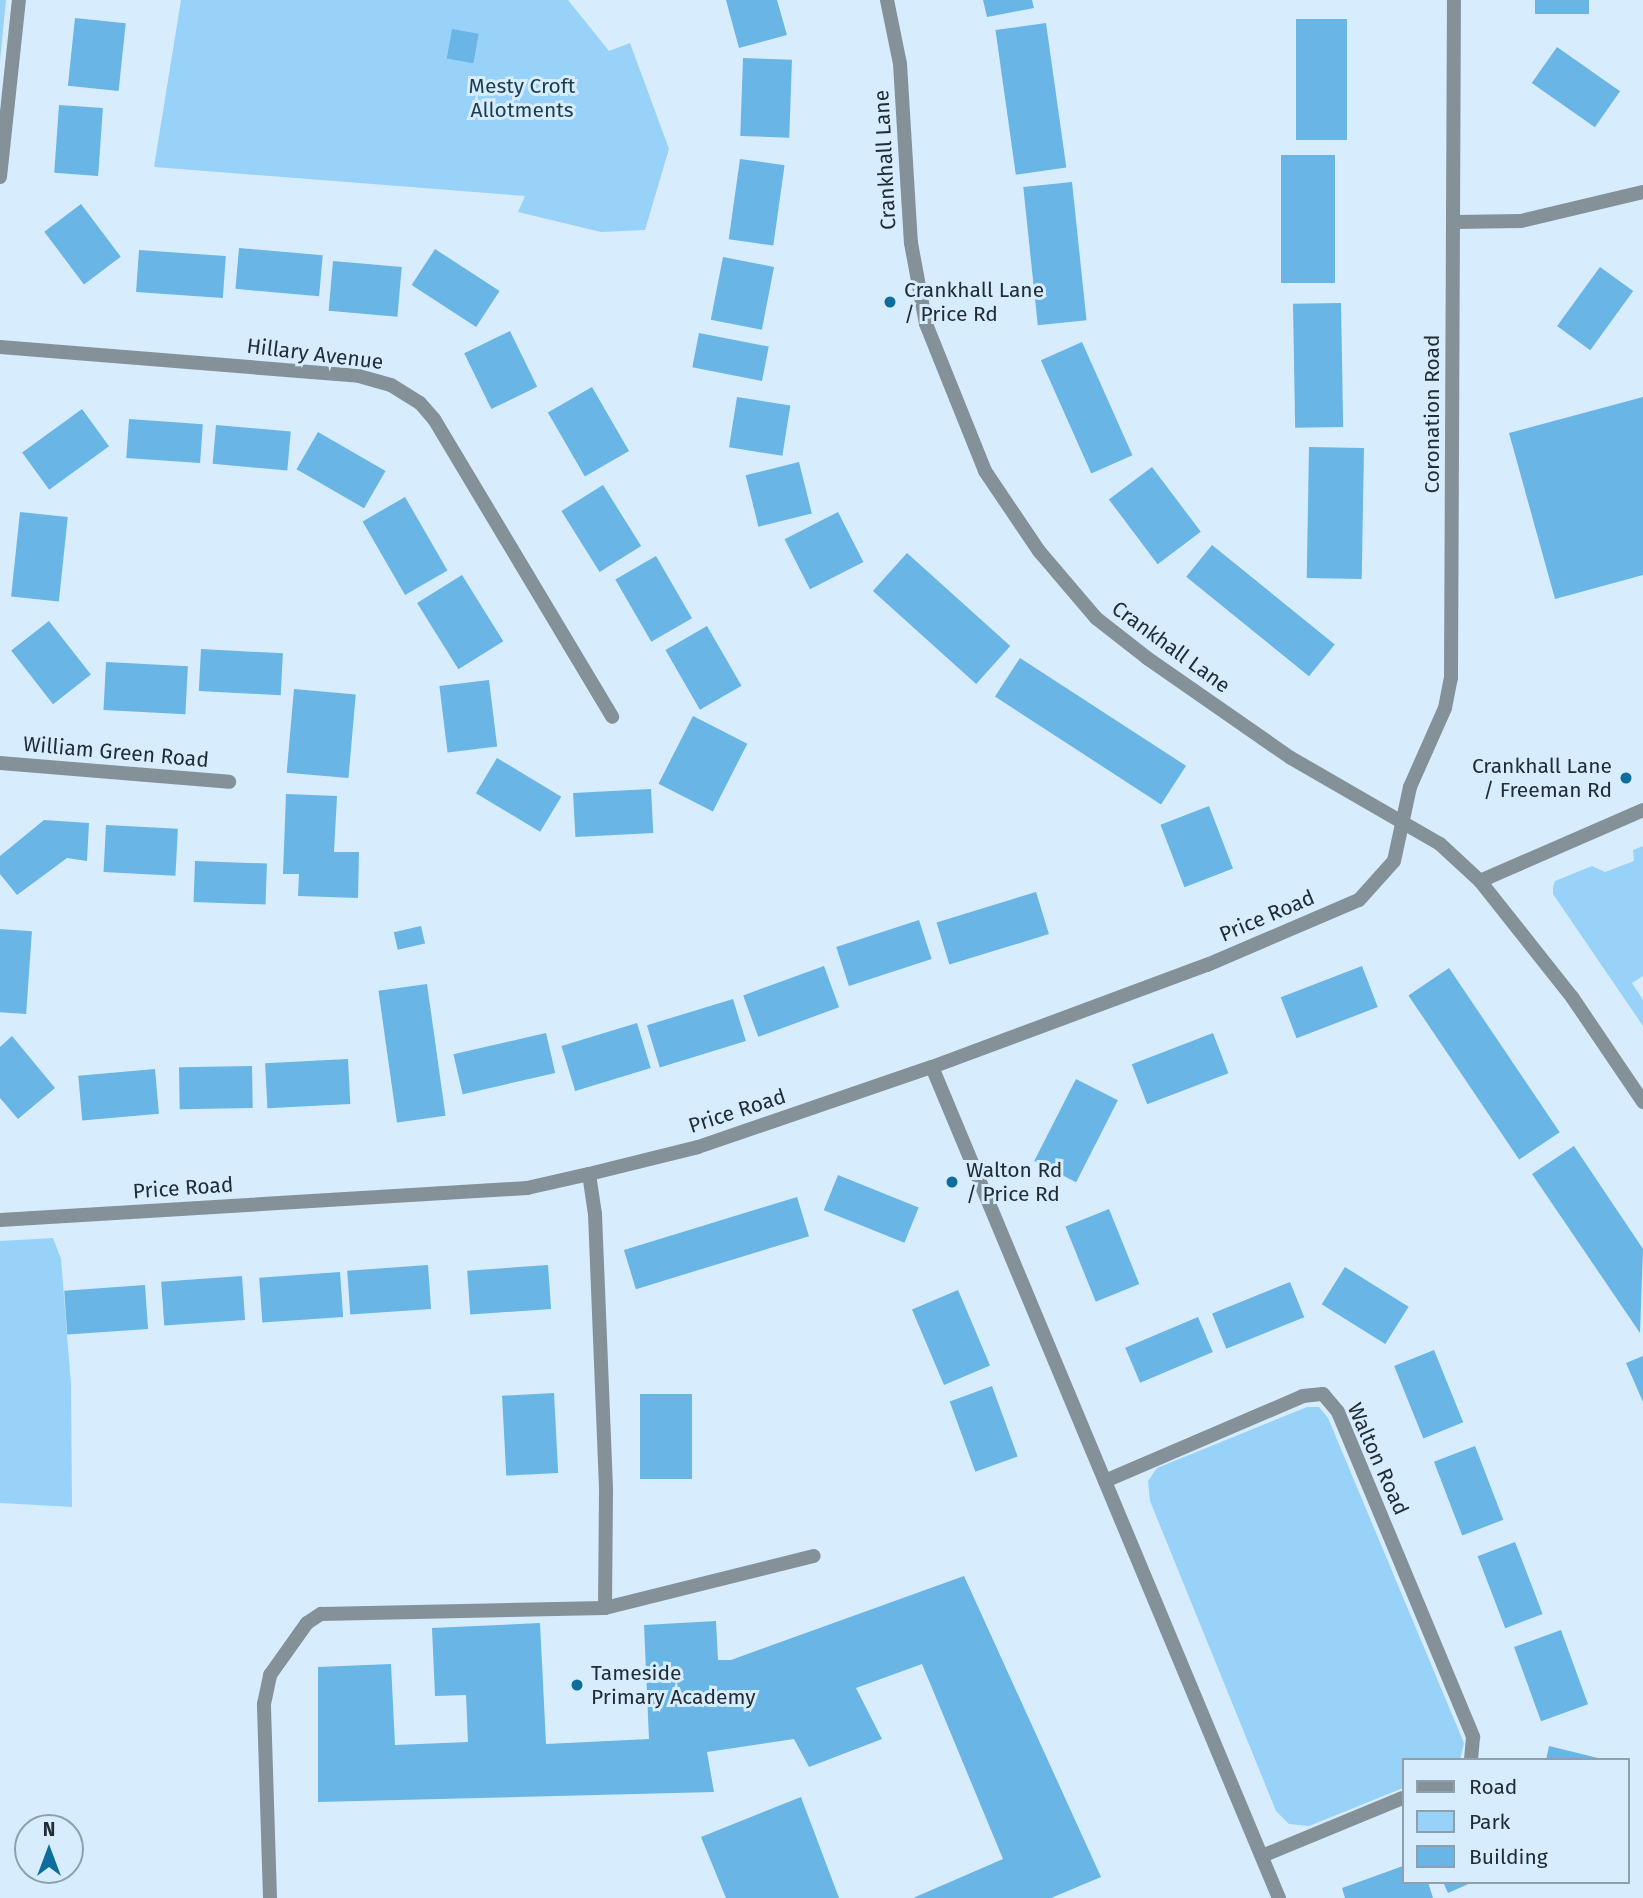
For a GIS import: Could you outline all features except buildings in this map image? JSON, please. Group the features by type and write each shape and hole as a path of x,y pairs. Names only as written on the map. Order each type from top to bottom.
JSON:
{"street":[{"path":"0,177 19,0"},
{"name":"Crankhall Lane","path":"887,0 900,64 911,243 926,324 985,471 1039,551 1096,618 1291,758 1440,844 1480,881 1572,998 1643,1102"},
{"name":"Coronation Road","path":"1402,820 1410,787 1446,708 1451,678 1454,0"},
{"path":"1454,222 1521,221 1643,192"},
{"name":"Hillary Avenue","path":"0,347 359,376 391,385 420,403 434,419 612,717"},
{"name":"William Green Road","path":"0,763 229,782"},
{"path":"1480,881 1643,810"},
{"name":"Price Road","path":"0,1220 527,1188 698,1147 932,1067 1207,965 1359,900 1394,861 1402,820"},
{"path":"932,1067 1279,1898"},
{"path":"589,1174 595,1214 606,1492 605,1608"},
{"name":"Walton Road","path":"1105,1481 1303,1396 1323,1394 1338,1412 1468,1725 1473,1738 1471,1758"},
{"path":"270,1898 264,1704 270,1675 306,1623 321,1614 605,1608 814,1556"},
{"path":"1262,1856 1402,1798"}],"green space":[{"path":"0,0 6,0 0,61"},
{"name":"Mesty Croft Allotments","path":"181,0 568,0 609,51 630,43 669,149 645,230 601,232 518,212 525,196 154,167"},
{"path":"1643,846 1643,976 1632,983 1643,1000 1643,1026 1553,894 1553,887 1555,881 1592,866 1605,872 1634,861 1633,850"},
{"path":"53,1238 61,1259 71,1384 72,1507 0,1503 0,1241"},
{"path":"1307,1407 1319,1407 1328,1418 1464,1743 1460,1758 1402,1758 1402,1788 1309,1826 1289,1824 1276,1811 1150,1501 1148,1481 1157,1468"}],"place":[{"name":"Crankhall Lane / Price Rd","path":"890,302"},
{"name":"Crankhall Lane / Freeman Rd","path":"1626,778"},
{"name":"Walton Rd / Price Rd","path":"952,1182"},
{"name":"Tameside Primary Academy","path":"577,1685"}]}
